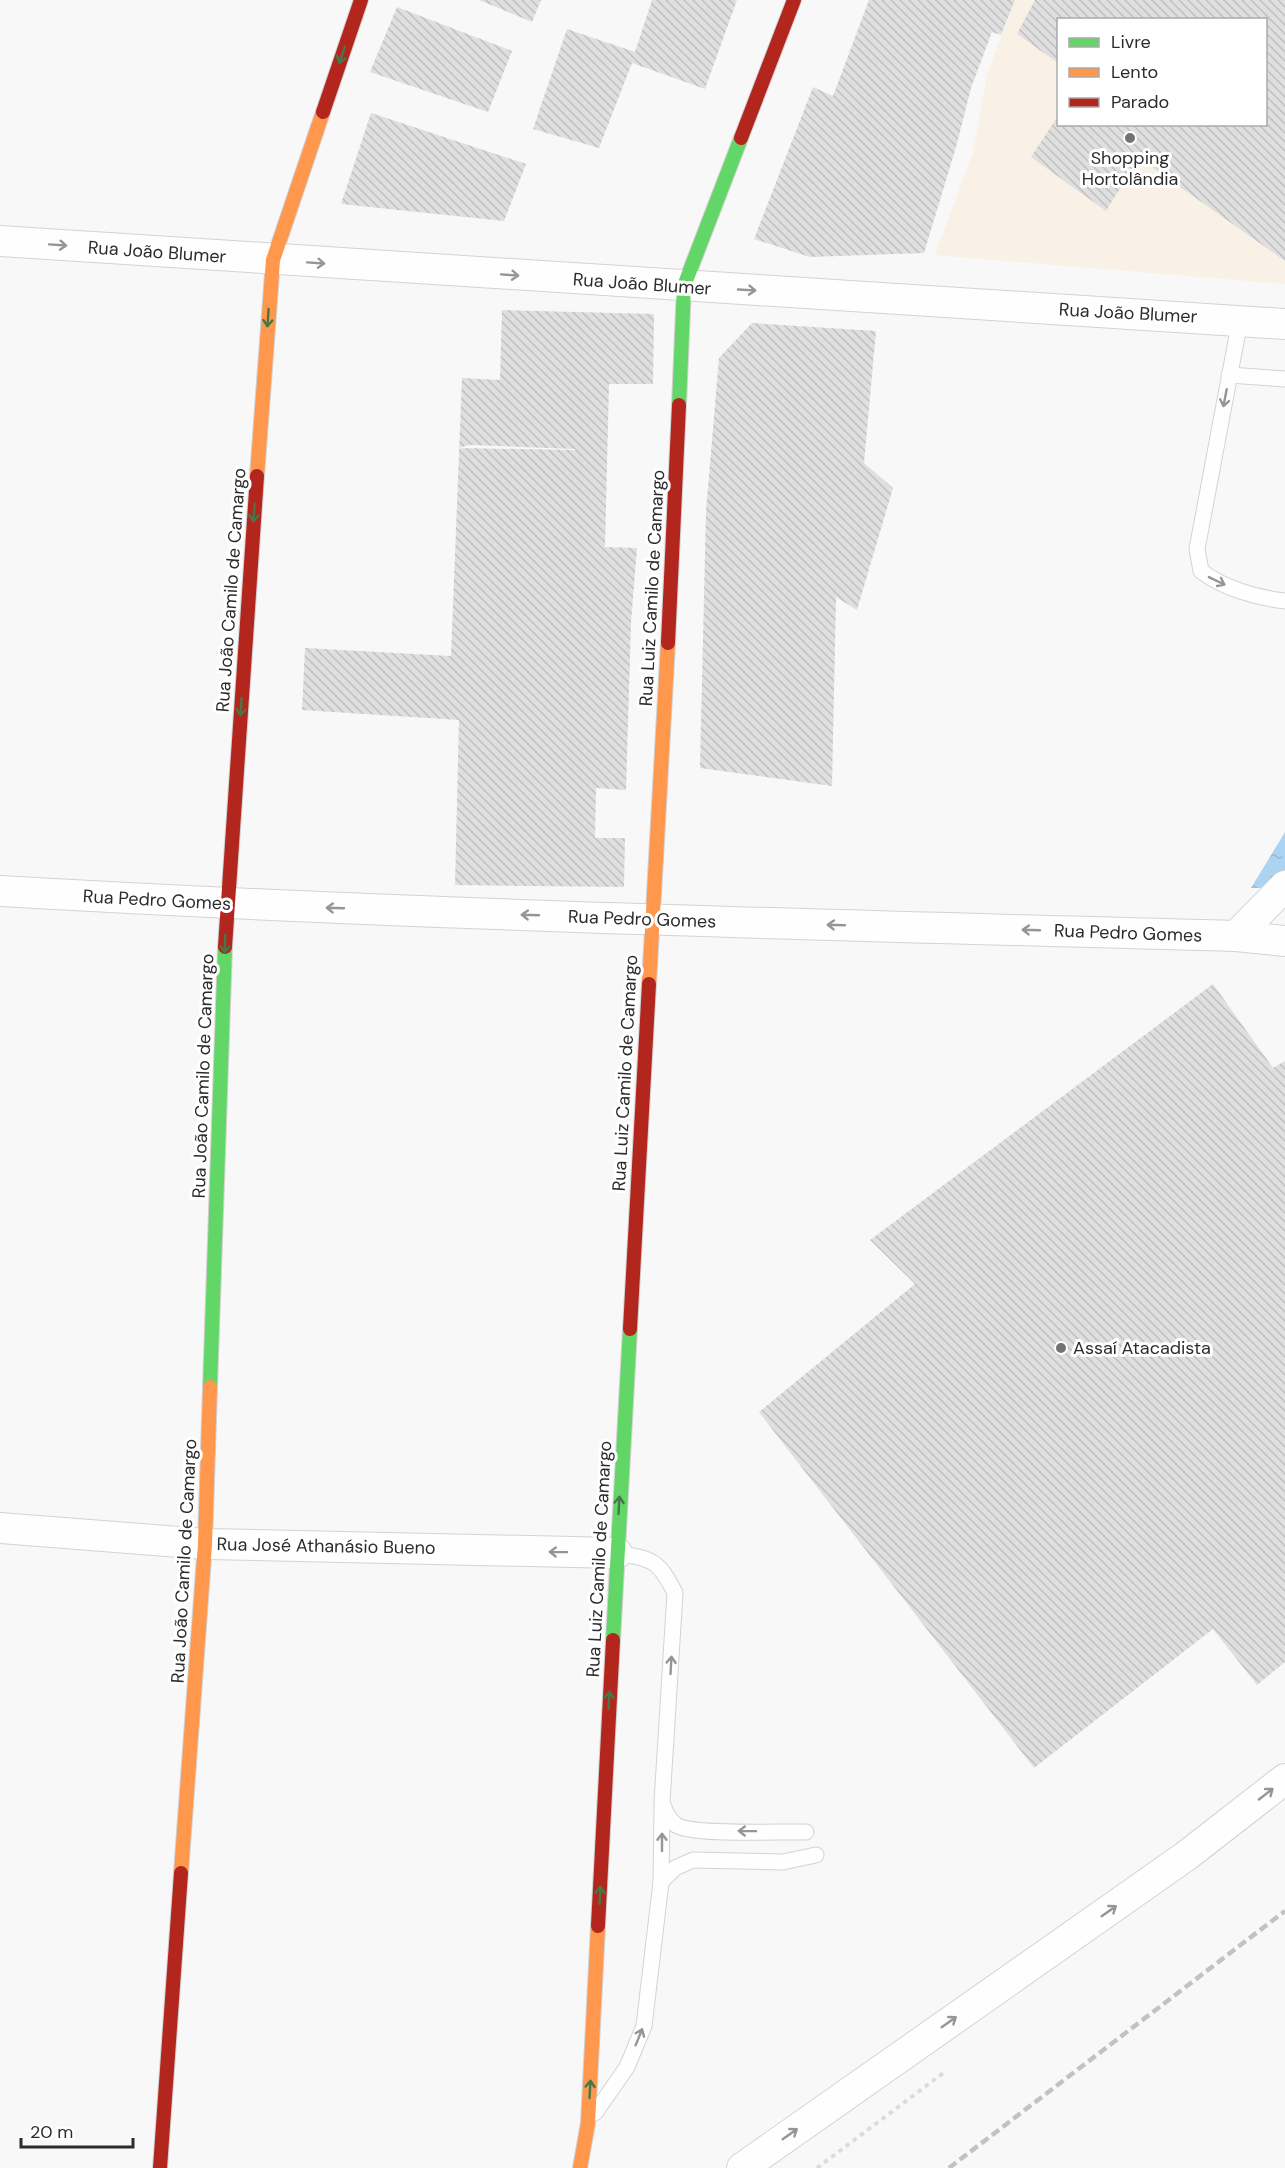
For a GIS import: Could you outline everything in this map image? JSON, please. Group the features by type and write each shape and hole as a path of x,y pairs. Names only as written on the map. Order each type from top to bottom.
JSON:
{"main road":[{"name":"Rua João Camilo de Camargo","path":"160,2168 205,1544 226,904 273,260 361,0"},
{"name":"Rua Luiz Camilo de Camargo","path":"580,2168 588,2123 616,1553 651,920 663,745 684,286 794,0"}],"street":[{"name":"Rua João Blumer","path":"0,241 1285,324"},
{"path":"1236,936 1285,886"},
{"name":"Rua Pedro Gomes","path":"0,891 226,904 651,920 1236,936 1285,941"},
{"name":"Rua José Athanásio Bueno","path":"0,1528 205,1544 616,1553"},
{"path":"742,2168 1186,1857 1285,1779"}],"lane":[{"path":"1240,320 1197,549 1202,571 1214,581 1270,599 1285,601"},
{"path":"1229,375 1285,379"},
{"path":"588,2123 627,2067 644,2026 661,1882 662,1802 675,1593 666,1575 650,1559 616,1553"},
{"path":"662,1802 667,1816 678,1826 696,1830 806,1832"},
{"path":"661,1882 675,1868 693,1860 783,1862 816,1855"}],"shaded area":[{"name":"Shopping Hortolândia","path":"1015,0 1285,0 1285,284 935,255 973,152 987,74"}],"water":[{"path":"1285,832 1285,888 1251,888"}],"building":[{"path":"479,0 541,0 532,22"},
{"path":"652,0 737,0 705,89 632,63 599,148 533,129 567,29 635,52"},
{"path":"869,0 1015,0 1001,35 992,32 971,88 924,253 810,257 754,239 813,87 833,96"},
{"path":"1035,0 1285,0 1285,261 1139,158 1106,211 1031,157 1057,118 1057,126 1267,126 1267,18 1057,18 1057,62 1017,34"},
{"path":"397,7 512,51 488,112 370,72"},
{"path":"371,113 526,164 504,221 341,204"},
{"path":"502,310 654,314 653,384 609,384 605,547 637,548 631,623 626,790 596,788 595,838 625,838 624,887 455,885 459,720 302,710 305,648 451,656 459,448 462,378 500,380","holes":["470,445 575,449 575,450 459,448"]},
{"path":"752,323 876,331 864,463 893,488 857,610 836,597 832,786 700,768 706,511 719,358"},
{"name":"Assaí Atacadista","path":"1213,984 1273,1068 1285,1061 1285,1662 1257,1685 1213,1629 1034,1768 759,1412 915,1284 870,1240"}],"railway":[{"path":"949,2168 1285,1911"}],"traffic: fast":[{"path":"679,405 684,286 741,138"},
{"path":"210,1387 225,947"},
{"path":"613,1640 630,1329"}],"traffic: slow":[{"path":"257,476 273,260 323,112"},
{"path":"649,984 668,643"},
{"path":"181,1873 205,1544 210,1387"},
{"path":"580,2168 588,2123 598,1926"}],"traffic: jam":[{"path":"323,112 361,0"},
{"path":"741,138 794,0"},
{"path":"668,643 679,405"},
{"path":"225,947 257,476"},
{"path":"630,1329 649,984"},
{"path":"598,1926 613,1640"},
{"path":"160,2168 181,1873"}],"place":[{"name":"Shopping Hortolândia","path":"1130,138"},
{"name":"Assaí Atacadista","path":"1061,1348"}]}
